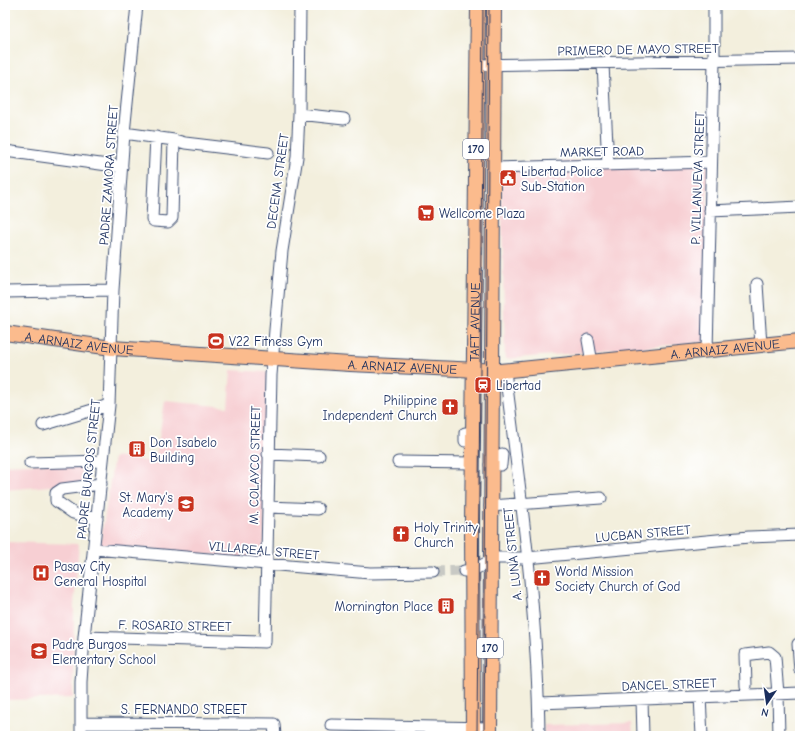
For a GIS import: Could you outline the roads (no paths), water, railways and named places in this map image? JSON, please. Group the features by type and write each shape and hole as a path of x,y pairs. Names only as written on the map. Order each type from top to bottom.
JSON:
{"main road":[{"name":"TAFT AVENUE","path":"473,732 468,571 473,463 469,437 474,370 478,5"},
{"name":"TAFT AVENUE","path":"490,732 490,465 499,370 493,168 494,5"},
{"name":"A. ARNAIZ AVENUE","path":"5,333 112,348 272,360 474,370 499,370 592,363 800,341"}],"street":[{"name":"PADRE ZAMORA STREET","path":"112,348 113,290 124,133 137,5"},
{"name":"DECENA STREET","path":"272,360 282,251 297,157 300,5"},
{"name":"P. VILLANUEVA STREET","path":"707,351 714,5"},
{"name":"PRIMERO DE MAYO STREET","path":"477,65 714,62 800,59"},
{"path":"603,64 608,165"},
{"path":"299,114 344,119"},
{"path":"124,133 174,140 189,144 268,153"},
{"path":"156,137 152,219 154,221 168,222 172,218 174,140"},
{"path":"5,151 122,167"},
{"name":"MARKET ROAD","path":"493,168 711,162"},
{"path":"710,211 800,207"},
{"path":"757,284 761,345"},
{"path":"5,292 113,290"},
{"path":"588,340 592,363"},
{"name":"PADRE BURGOS STREET","path":"81,736 84,637 109,405 112,348"},
{"name":"M. COLAYCO STREET","path":"264,642 267,564 268,454 272,360"},
{"name":"A. LUNA STREET","path":"499,370 521,505 527,558 538,703 539,736"},
{"path":"43,425 109,405"},
{"path":"268,454 319,456"},
{"path":"490,465 501,465 502,454"},
{"path":"30,463 103,461"},
{"path":"398,462 473,463"},
{"path":"97,519 73,513 56,501 55,497 56,493 62,489 101,484"},
{"path":"490,506 521,505 601,498"},
{"path":"268,507 318,508"},
{"name":"LUCBAN STREET","path":"490,561 496,558 527,558 749,537 800,535"},
{"name":"VILLAREAL STREET","path":"94,549 370,573 433,572"},
{"path":"468,571 490,561"},
{"name":"F. ROSARIO STREET","path":"84,637 264,642"},
{"path":"798,644 800,670"},
{"path":"746,686 745,655 769,652 775,657 779,736"},
{"name":"DANCEL STREET","path":"538,703 800,693"},
{"path":"700,697 702,736"},
{"path":"642,699 643,736"},
{"name":"S. FERNANDO STREET","path":"81,723 274,724 275,736"},
{"path":"331,725 490,732"}],"tunnel":[{"path":"433,572 464,571"}],"tram line":[{"path":"477,736 483,5"},
{"path":"484,736 489,5"}],"place":[{"name":"Libertad Police Sub-Station","path":"508,178"},
{"name":"Wellcome Plaza","path":"426,213"},
{"name":"V22 Fitness Gym","path":"216,341"},
{"name":"Libertad","path":"483,385"},
{"name":"Philippine Independent Church","path":"450,407"},
{"name":"Don Isabelo Building","path":"137,449"},
{"name":"St. Mary's Academy","path":"186,504"},
{"name":"Holy Trinity Church","path":"401,534"},
{"name":"Pasay City General Hospital","path":"41,573"},
{"name":"World Mission Society Church of God","path":"542,578"},
{"name":"Mornington Place","path":"446,606"},
{"name":"Padre Burgos Elementary School","path":"39,651"}]}
